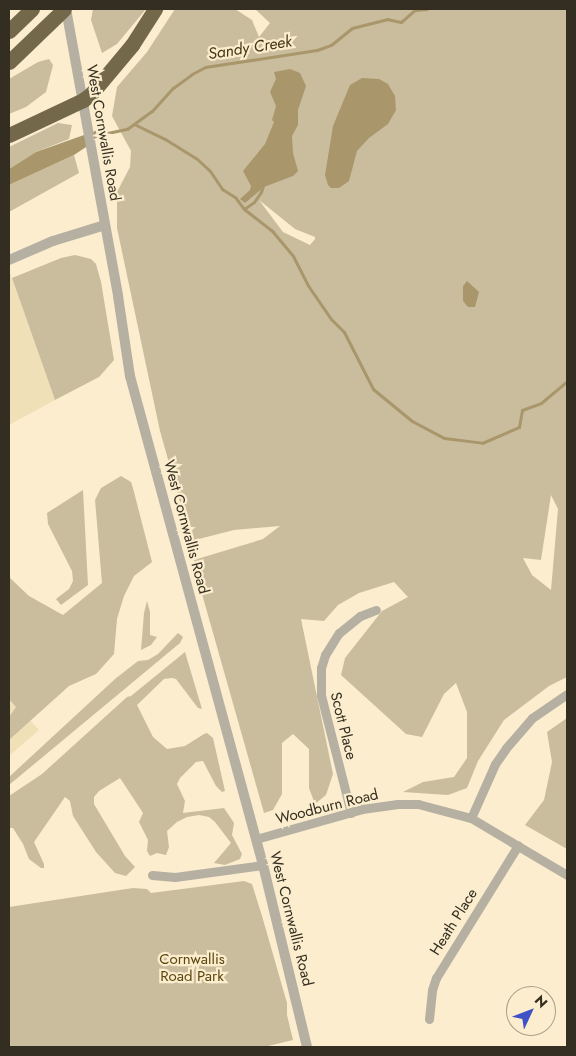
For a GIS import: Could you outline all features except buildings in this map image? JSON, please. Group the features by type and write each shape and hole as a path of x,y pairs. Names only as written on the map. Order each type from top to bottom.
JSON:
{"highway":[{"path":"9,31 32,9"},
{"path":"9,62 65,9"},
{"path":"9,135 83,100 132,45 154,9"}],"street":[{"name":"West Cornwallis Road","path":"65,9 83,100 93,168 105,225 130,376 263,865 305,1047"},
{"path":"9,260 53,241 105,225"},
{"name":"Scott Place","path":"351,813 321,695 321,668 328,649 339,633 360,616 376,610"},
{"path":"471,818 495,764 506,748 532,718 567,694"},
{"name":"Woodburn Road","path":"256,839 371,807 408,803 437,807 471,818 567,875"},
{"name":"Heath Place","path":"429,1019 432,990 436,978 518,845"},
{"path":"152,875 175,877 263,865"}],"shaded area":[{"path":"290,69 300,73 306,86 298,110 298,125 292,136 293,153 298,171 293,176 264,187 245,203 240,199 250,190 251,186 243,171 265,144 274,122 272,120 276,106 270,92 276,79 274,72"},
{"path":"362,78 379,79 388,84 395,96 396,110 388,124 369,138 357,151 349,181 339,188 331,188 325,175 333,126 350,85"},
{"path":"101,129 101,137 74,155 9,185 9,169 36,152"},
{"path":"9,270 55,400 9,425"},
{"path":"467,281 479,292 475,307 468,307 463,301 463,286"},
{"path":"9,697 39,730 9,756"}],"green space":[{"path":"93,9 146,9 117,44 102,53 91,20"},
{"path":"175,9 235,9 252,20 259,37 270,23 255,9 567,9 567,677 549,686 504,720 478,761 467,788 448,795 403,792 423,782 454,777 467,758 467,712 456,683 444,694 422,737 406,734 341,675 345,658 382,611 408,597 394,582 359,593 338,605 324,621 301,619 333,774 326,795 315,804 309,788 309,749 293,734 282,743 282,794 273,810 264,813 194,560 263,539 280,526 234,530 191,541 160,431 117,228 117,192 130,167 131,151 112,116 117,87 147,52","holes":["259,200 295,229 315,237 315,239 310,245 283,232","551,495 558,509 551,590 532,575 523,558 541,560"]},
{"path":"49,59 53,65 46,92 26,107 9,114 9,79 38,62"},
{"path":"58,123 72,125 69,139 36,152 9,169 9,147"},
{"path":"74,155 79,173 9,212 9,185"},
{"path":"75,255 91,259 96,264 101,282 114,360 99,377 55,400 12,278 61,258"},
{"path":"121,476 131,482 152,562 134,576 124,596 117,619 114,654 96,674 69,686 9,740 9,717 16,707 9,699 9,577 29,596 63,615 102,583 95,500 101,488"},
{"path":"83,490 88,585 61,605 56,599 69,589 73,581 72,571 48,524 47,513"},
{"path":"147,601 150,612 150,635 157,637 151,645 141,650 144,613"},
{"path":"178,633 183,637 180,643 9,785 9,777 115,679 138,661 148,660 158,654"},
{"path":"185,652 202,709 198,708 176,679 172,678 164,679 137,705 153,737 167,749 185,746 207,733 213,738 225,791 222,792 216,786 203,761 196,762 180,778 177,784 185,801 183,813 224,808 234,823 232,835 242,854 240,859 225,865 214,863 231,843 215,822 209,817 199,815 187,817 177,822 167,831 169,847 166,855 157,853 150,856 147,851 148,840 139,822 143,813 120,778 99,791 94,797 94,804 125,856 135,867 126,876 115,873 96,852 73,816 70,801 65,797 34,842 44,864 44,868 41,868 29,859 23,844 13,828 9,828 9,796 42,774 127,697 131,696"},
{"path":"567,718 567,849 525,825 544,800 552,762 547,732"},
{"name":"Cornwallis Road Park","path":"244,881 252,884 262,916 287,1003 287,1015 293,1040 264,1047 9,1047 9,907 133,888 147,889 151,893"}],"waterway":[{"name":"Sandy Creek","path":"98,135 127,129 152,111 173,88 205,67 317,50 331,45 352,28 387,19 401,22 415,10 427,9"},
{"path":"134,124 165,139 196,158 210,171 222,189 235,197 244,209 273,232 293,256 307,284 331,319 344,332 373,389 412,421 444,438 482,443 519,427 522,410 541,403 567,381"},
{"path":"244,209 254,202 263,186"}]}
